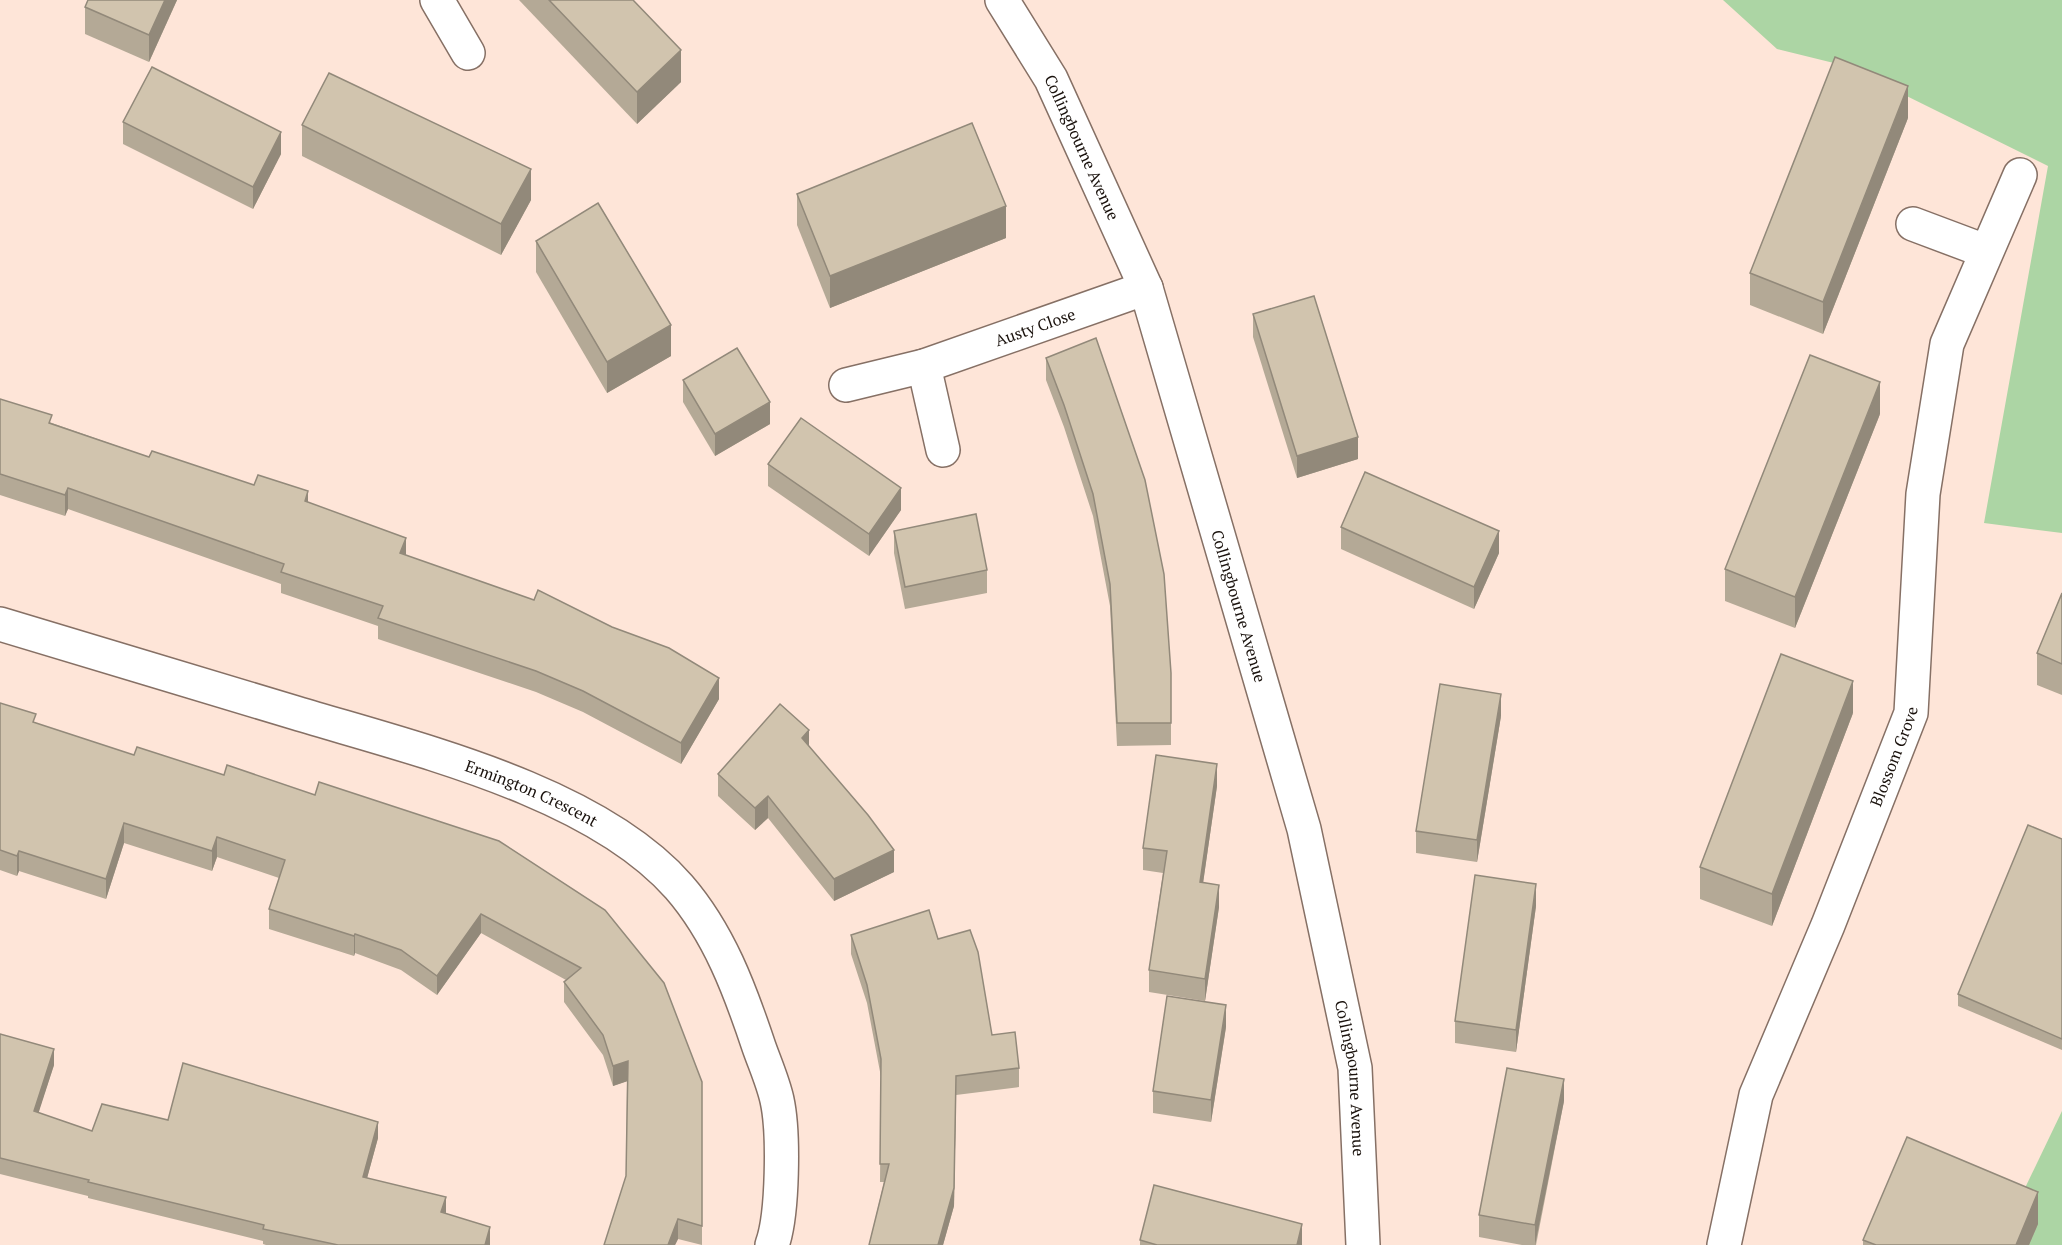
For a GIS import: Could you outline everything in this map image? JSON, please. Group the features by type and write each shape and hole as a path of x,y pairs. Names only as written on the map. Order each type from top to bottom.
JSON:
{"street":[{"path":"437,0 468,53"},
{"name":"Collingbourne Avenue","path":"1002,0 1051,79 1146,288 1304,829 1355,1068 1363,1245"},
{"name":"Blossom Grove","path":"1724,1245 1756,1095 1828,925 1911,713 1923,494 1947,344 1985,251 2020,175"},
{"path":"1913,224 1985,251"},
{"name":"Austy Close","path":"846,385 924,366 1146,288"},
{"path":"924,366 943,450"},
{"name":"Ermington Crescent","path":"0,624 470,765 569,807 634,846 679,887 714,935 745,1005 777,1101 780,1158 777,1231 772,1245"}],"green space":[{"path":"1723,0 2062,0 2062,533 1984,523 2048,166 1846,66 1777,49"},
{"path":"2062,1111 2062,1245 2029,1245 2012,1215"}],"building":[{"path":"88,0 165,0 149,35 85,7"},
{"path":"549,0 633,0 681,50 637,92"},
{"path":"1835,57 1908,86 1823,302 1750,273"},
{"path":"152,67 281,132 253,187 123,122"},
{"path":"329,73 531,169 501,224 302,125"},
{"path":"972,123 1006,206 830,276 797,194"},
{"path":"598,203 671,325 607,362 536,241"},
{"path":"1314,296 1358,437 1297,456 1253,314"},
{"path":"1096,338 1145,480 1164,574 1171,673 1171,723 1117,723 1110,584 1093,494 1046,358"},
{"path":"737,348 770,402 715,434 683,380"},
{"path":"1810,355 1880,382 1795,597 1725,569"},
{"path":"0,399 52,415 49,423 149,457 152,451 254,485 258,475 308,491 305,501 406,538 400,553 534,600 538,590 612,627 669,648 719,678 681,743 583,691 536,671 378,618 383,606 281,572 284,564 68,488 65,495 0,474"},
{"path":"801,418 901,488 869,534 768,464"},
{"path":"1365,472 1499,531 1474,587 1341,527"},
{"path":"976,514 987,570 905,587 894,531"},
{"path":"2062,593 2062,664 2037,653"},
{"path":"1781,654 1853,681 1772,894 1700,867"},
{"path":"1440,684 1501,694 1477,840 1416,831"},
{"path":"0,703 36,714 33,722 134,755 137,747 224,775 227,765 315,795 319,782 499,841 605,910 664,983 702,1082 702,1226 678,1219 668,1245 604,1245 626,1176 628,1061 613,1066 603,1035 564,982 581,968 481,914 437,976 401,950 269,909 285,860 217,837 212,851 124,823 106,879 19,851 17,856 0,850"},
{"path":"780,704 809,730 802,738 868,815 894,850 834,879 768,796 755,808 718,774"},
{"path":"1156,755 1217,764 1200,882 1219,885 1205,979 1149,970 1167,851 1143,848"},
{"path":"2028,825 2062,839 2062,1039 1958,994"},
{"path":"1475,875 1536,884 1516,1030 1455,1021"},
{"path":"929,910 938,939 970,930 978,952 992,1035 1015,1032 1019,1068 956,1076 954,1188 938,1245 869,1245 889,1164 880,1164 881,1059 867,985 851,935"},
{"path":"1167,996 1226,1005 1211,1100 1153,1091"},
{"path":"0,1034 54,1049 34,1111 92,1131 102,1104 168,1120 183,1063 378,1122 363,1177 446,1197 441,1212 490,1227 485,1245 338,1245 263,1229 264,1225 0,1158"},
{"path":"1507,1068 1564,1079 1535,1225 1479,1215"},
{"path":"1907,1137 2038,1192 2016,1245 1876,1245 1863,1240"},
{"path":"1154,1185 1302,1224 1297,1245 1157,1245 1140,1240"}]}
